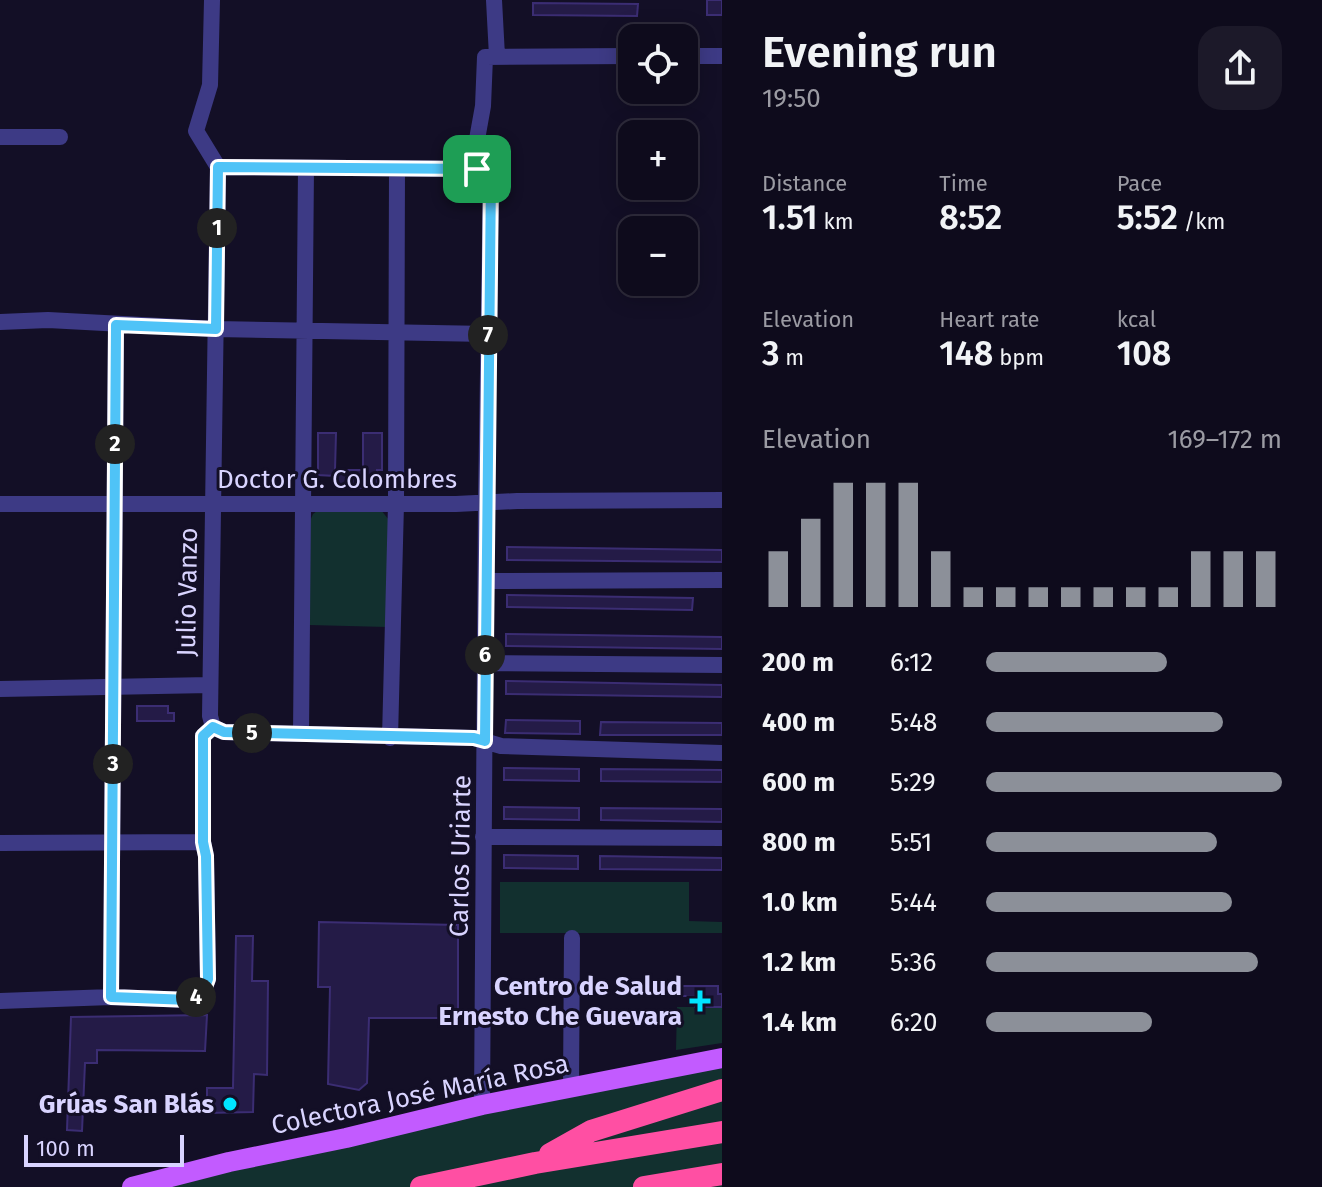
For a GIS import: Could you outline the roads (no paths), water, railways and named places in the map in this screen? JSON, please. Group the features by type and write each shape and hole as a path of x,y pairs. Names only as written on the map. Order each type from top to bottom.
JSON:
{"highway":[{"path":"535,1163 591,1131 722,1090"},
{"path":"421,1187 535,1163 722,1132"},
{"path":"644,1187 722,1174"}],"main road":[{"name":"Colectora José María Rosa","path":"132,1187 482,1105 722,1058"}],"street":[{"path":"212,0 210,85 196,131 218,167 484,172"},
{"name":"Carlos Uriarte","path":"482,1105 488,334 484,172 474,156 483,106 485,57 497,56 494,0"},
{"path":"497,56 618,56"},
{"path":"698,56 722,56"},
{"path":"0,137 60,137"},
{"name":"Julio Vanzo","path":"111,997 190,1000 202,995 208,979 203,736 213,727 210,685 218,167"},
{"path":"301,734 306,168"},
{"path":"390,738 396,504 397,169"},
{"path":"0,322 48,320 216,329 488,334"},
{"path":"0,1001 111,997 116,325"},
{"name":"Doctor G. Colombres","path":"0,504 722,500"},
{"path":"486,581 722,580"},
{"path":"485,663 722,665"},
{"path":"0,689 210,685"},
{"path":"213,727 224,732 474,738 501,746 722,753"},
{"path":"483,837 722,838"},
{"path":"0,843 203,842"},
{"path":"571,1087 572,938"}],"place":[{"name":"Centro de Salud Ernesto Che Guevara","path":"700,1001"},
{"name":"Grúas San Blás","path":"230,1104"}]}
